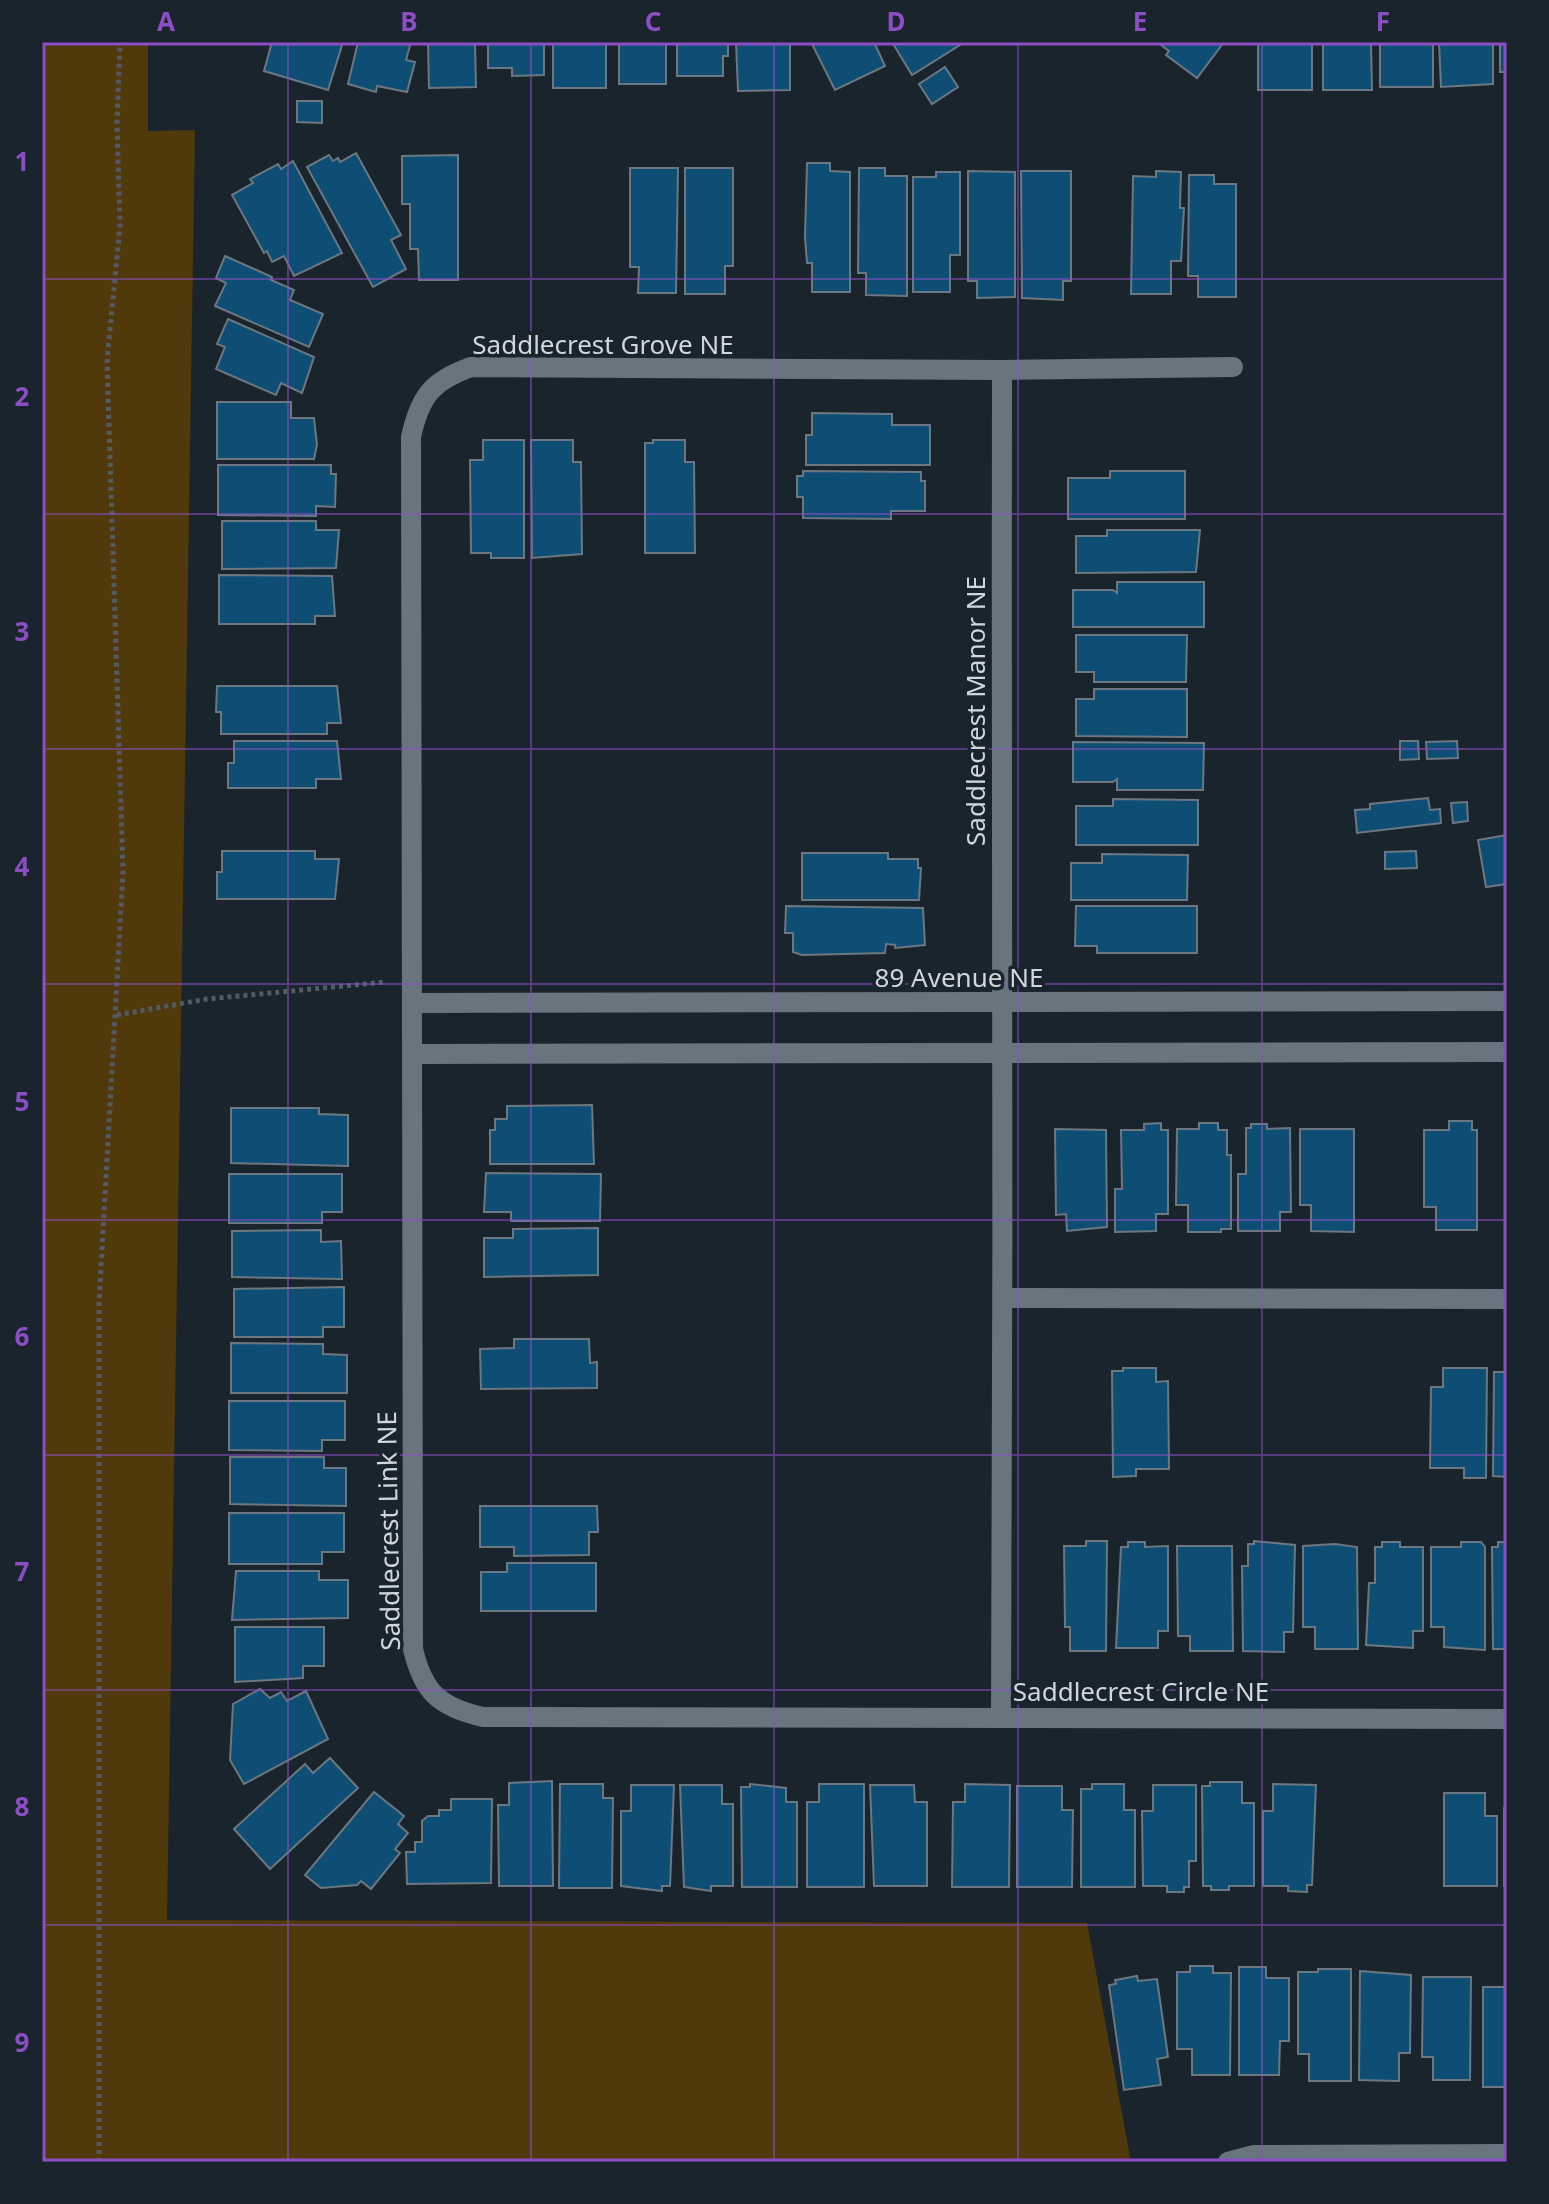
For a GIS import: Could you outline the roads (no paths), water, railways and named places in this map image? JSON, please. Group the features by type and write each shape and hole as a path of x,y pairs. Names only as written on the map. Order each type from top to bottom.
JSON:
{"street":[{"name":"Saddlecrest Grove NE","path":"412,1028 411,437 416,412 429,390 446,375 471,367 1002,370 1233,367"},
{"name":"Saddlecrest Manor NE","path":"1000,1052 1002,370"},
{"name":"89 Avenue NE","path":"412,1003 1507,1001"},
{"name":"Saddlecrest Link NE","path":"412,1028 413,1649 419,1677 431,1694 458,1711 483,1717 1001,1717"},
{"name":"Saddlecrest Circle NE","path":"1000,1052 1004,1298 1001,1717 1507,1719"},
{"path":"413,1054 1507,1052"},
{"path":"1004,1298 1507,1299"},
{"path":"1228,2162 1254,2155 1507,2154"}]}
